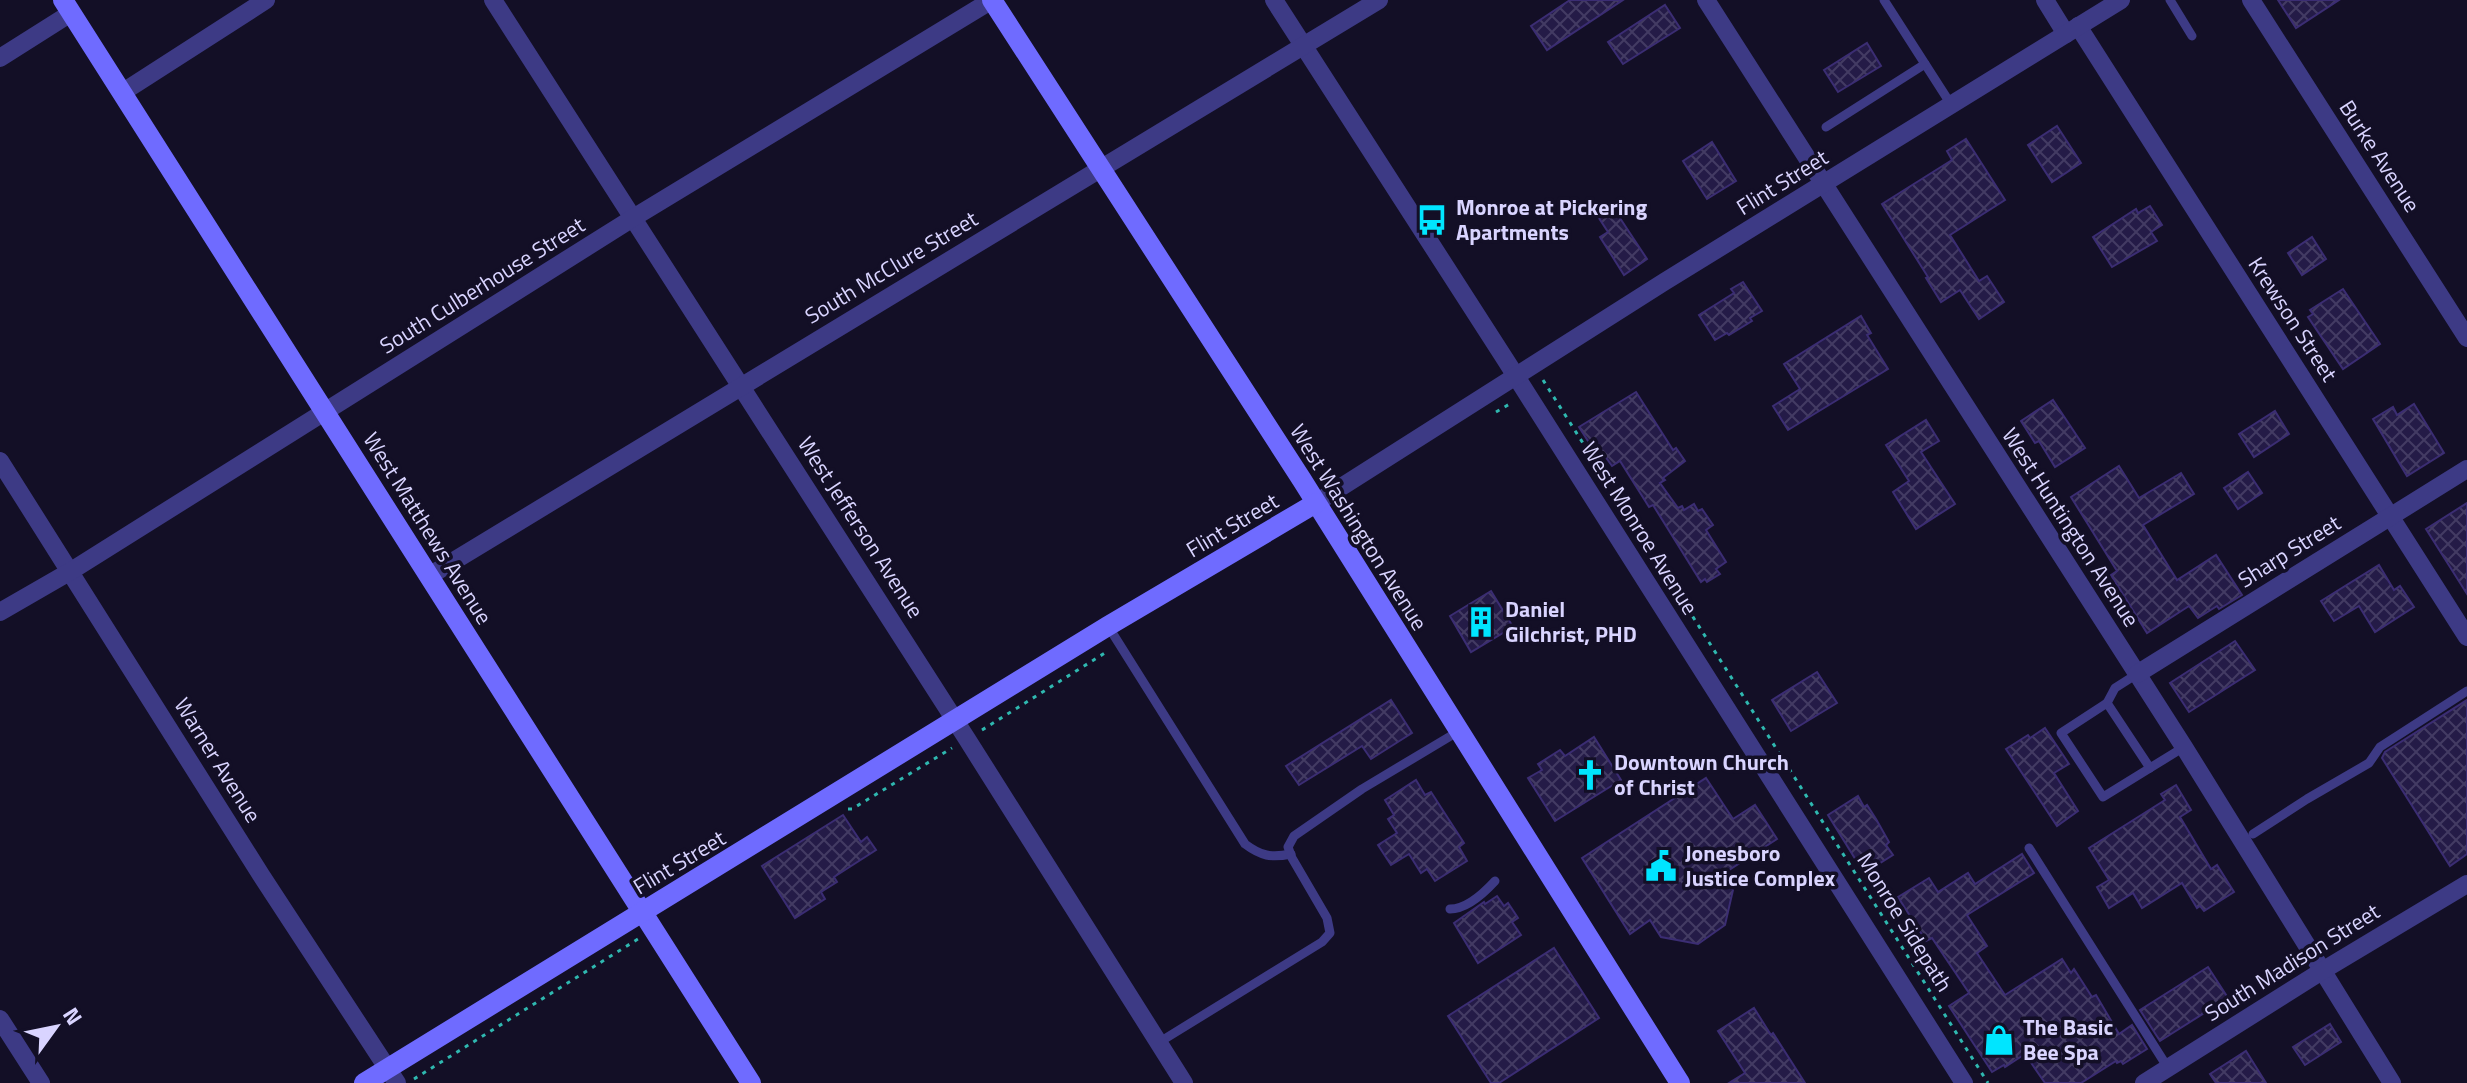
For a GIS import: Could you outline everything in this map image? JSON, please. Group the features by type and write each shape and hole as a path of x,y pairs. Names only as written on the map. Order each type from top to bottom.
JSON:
{"street":[{"path":"123,92 266,0"},
{"name":"West Jefferson Avenue","path":"493,0 1184,1083"},
{"name":"South Culberhouse Street","path":"0,612 71,571 633,218 992,0"},
{"name":"West Washington Avenue","path":"992,0 1316,503 1680,1083"},
{"name":"West Monroe Avenue","path":"1274,0 1964,1083"},
{"name":"South McClure Street","path":"429,576 1379,0"},
{"name":"West Huntington Avenue","path":"1706,0 2184,747 2392,1083"},
{"name":"Krewson Street","path":"2045,0 2072,30 2467,637"},
{"name":"Flint Street","path":"364,1083 392,1076 644,912 1108,626 1316,503 1515,375 2121,0"},
{"name":"Burke Avenue","path":"2251,0 2467,338"},
{"path":"0,58 67,6"},
{"name":"West Matthews Avenue","path":"67,6 751,1083"},
{"name":"Warner Avenue","path":"0,461 261,875 392,1076"},
{"name":"Sharp Street","path":"2137,674 2467,469"},
{"name":"South Madison Street","path":"2144,1083 2467,884"},
{"path":"0,1019 41,1083"}],"lane":[{"path":"1884,0 1952,106"},
{"path":"2170,0 2192,36"},
{"path":"1826,127 1925,64"},
{"path":"1108,626 1245,844 1260,855 1273,857 1291,854"},
{"path":"2137,674 2115,688 2107,703 2061,733 2103,797 2184,747"},
{"path":"2253,834 2369,763 2380,747 2467,691"},
{"path":"2107,703 2150,768"},
{"path":"1158,1043 1322,942 1330,933 1327,918 1288,847 1294,836 1362,789 1459,731"},
{"path":"2029,848 2168,1068"},
{"path":"1450,909 1459,909 1495,881"}],"path":[{"name":"Monroe Sidepath","path":"1540,373 1988,1083"},
{"path":"407,1083 634,942"}],"building":[{"path":"1570,0 1623,0 1547,50 1531,26"},
{"path":"2278,0 2339,0 2296,28"},
{"path":"1665,5 1680,28 1623,64 1608,42"},
{"path":"1867,43 1881,66 1838,92 1824,70"},
{"path":"2057,126 2081,163 2052,182 2028,145"},
{"path":"1966,139 2005,200 1950,235 1979,281 1987,276 2004,302 1979,319 1960,290 1941,302 1882,204 1952,160 1947,151"},
{"path":"1712,142 1736,181 1707,199 1683,161"},
{"path":"1610,203 1647,259 1624,275 1600,237 1608,232 1595,212"},
{"path":"2150,206 2162,225 2151,232 2157,241 2112,267 2093,237 2136,209 2138,213"},
{"path":"2312,237 2326,259 2302,275 2288,253"},
{"path":"1743,282 1762,311 1750,318 1752,321 1715,340 1699,315 1734,293 1731,289"},
{"path":"2343,289 2380,344 2343,369 2308,317 2313,314 2310,310"},
{"path":"1861,316 1871,333 1867,335 1888,369 1788,430 1773,406 1800,389 1784,364"},
{"path":"1636,392 1673,450 1676,448 1685,461 1660,483 1678,508 1682,506 1684,510 1694,504 1698,511 1702,509 1713,525 1706,530 1726,562 1716,569 1720,574 1707,582 1705,579 1701,582 1653,505 1649,507 1620,461 1612,466 1602,452 1597,455 1579,427"},
{"path":"2053,400 2085,448 2055,467 2039,441 2035,443 2021,421"},
{"path":"2414,404 2444,453 2407,476 2373,419 2393,407 2397,415"},
{"path":"2275,411 2289,434 2254,457 2239,434"},
{"path":"1926,420 1939,441 1921,452 1955,504 1916,529 1893,492 1909,481 1886,445"},
{"path":"2119,466 2139,498 2181,473 2194,494 2143,525 2177,580 2216,555 2242,595 2198,618 2189,606 2147,633 2111,575 2117,571 2071,497"},
{"path":"2248,472 2262,493 2238,509 2224,488"},
{"path":"2467,503 2467,594 2426,529"},
{"path":"2379,565 2394,590 2400,586 2414,607 2375,632 2359,606 2334,621 2321,601"},
{"name":"Daniel Gilchrist, PHD","path":"1491,591 1513,627 1471,652 1450,616"},
{"path":"2235,641 2255,670 2189,712 2170,683"},
{"path":"1817,672 1837,703 1791,731 1772,700"},
{"path":"1391,700 1412,733 1371,759 1362,746 1299,785 1286,766"},
{"path":"2467,700 2467,854 2450,866 2382,758 2385,752"},
{"path":"2045,728 2069,764 2054,773 2078,811 2057,826 2006,749"},
{"path":"1594,737 1621,780 1555,821 1528,778 1542,770 1538,764 1560,750 1565,756"},
{"name":"Jonesboro Justice Complex","path":"1706,778 1733,819 1755,805 1777,839 1723,874 1733,890 1725,925 1698,944 1661,937 1650,920 1630,934 1582,858"},
{"path":"1416,780 1425,795 1431,792 1464,843 1459,847 1467,861 1435,881 1427,869 1421,873 1409,854 1391,865 1378,845 1397,833 1388,819 1394,815 1385,800"},
{"path":"2176,785 2191,810 2180,817 2211,869 2217,865 2234,892 2204,911 2200,906 2197,908 2182,883 2142,908 2133,893 2109,908 2097,887 2109,880 2089,848 2165,800 2161,794"},
{"path":"1858,796 1876,819 1893,855 1864,873 1828,815"},
{"path":"843,815 861,842 867,837 876,850 834,877 837,882 821,892 825,899 795,918 762,866"},
{"path":"2022,854 2034,873 1967,915 1987,946 1977,953 2005,995 2062,959 2071,973 2074,969 2092,997 2096,995 2119,1034 2132,1025 2147,1049 2123,1064 2116,1061 2081,1083 2045,1083 2025,1054 1992,1072 1949,1006 1969,993 1932,938 1926,941 1898,897 1929,878 1938,892 1968,873 1975,884"},
{"path":"1497,896 1504,906 1508,903 1518,918 1512,922 1521,935 1478,963 1454,923"},
{"path":"1554,948 1599,1018 1499,1083 1491,1083 1448,1016"},
{"path":"2208,967 2228,998 2160,1041 2140,1010"},
{"path":"1754,1008 1805,1083 1729,1083 1745,1073 1718,1031"},
{"path":"2330,1024 2341,1042 2305,1065 2293,1047"},
{"path":"2246,1051 2266,1083 2216,1083 2210,1074"}],"place":[{"name":"Monroe at Pickering Apartments","path":"1432,220"},
{"name":"Daniel Gilchrist, PHD","path":"1481,622"},
{"name":"Downtown Church of Christ","path":"1590,775"},
{"name":"Jonesboro Justice Complex","path":"1661,866"},
{"name":"The Basic Bee Spa","path":"1999,1040"}]}
